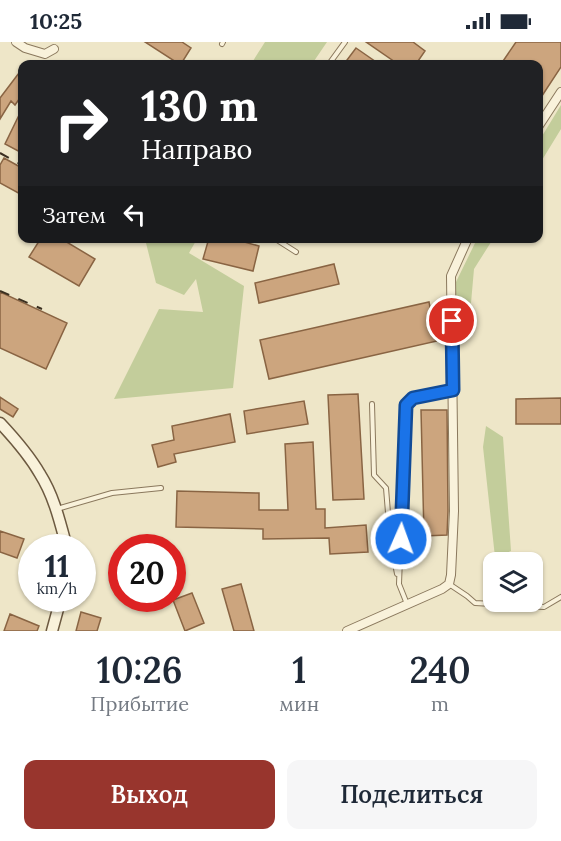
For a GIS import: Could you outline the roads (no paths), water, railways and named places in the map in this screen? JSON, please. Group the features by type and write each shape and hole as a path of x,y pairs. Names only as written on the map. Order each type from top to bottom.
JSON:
{"street":[{"path":"16,42 25,48 45,54 54,49"},
{"path":"543,119 561,92"},
{"path":"347,631 449,584 454,511 451,276 466,243"},
{"path":"0,423 18,442 36,467 56,509 63,534"},
{"path":"52,631 57,612"}],"lane":[{"path":"332,60 345,42"},
{"path":"282,243 296,252"},
{"path":"399,584 406,405 413,398 453,390"},
{"path":"372,404 374,475 386,488 390,537 399,584 406,604"},
{"path":"56,509 112,493 161,488"},
{"path":"449,584 475,603 544,607 561,597"}],"railway":[{"path":"0,153 18,163"},
{"path":"0,291 42,309"}]}
